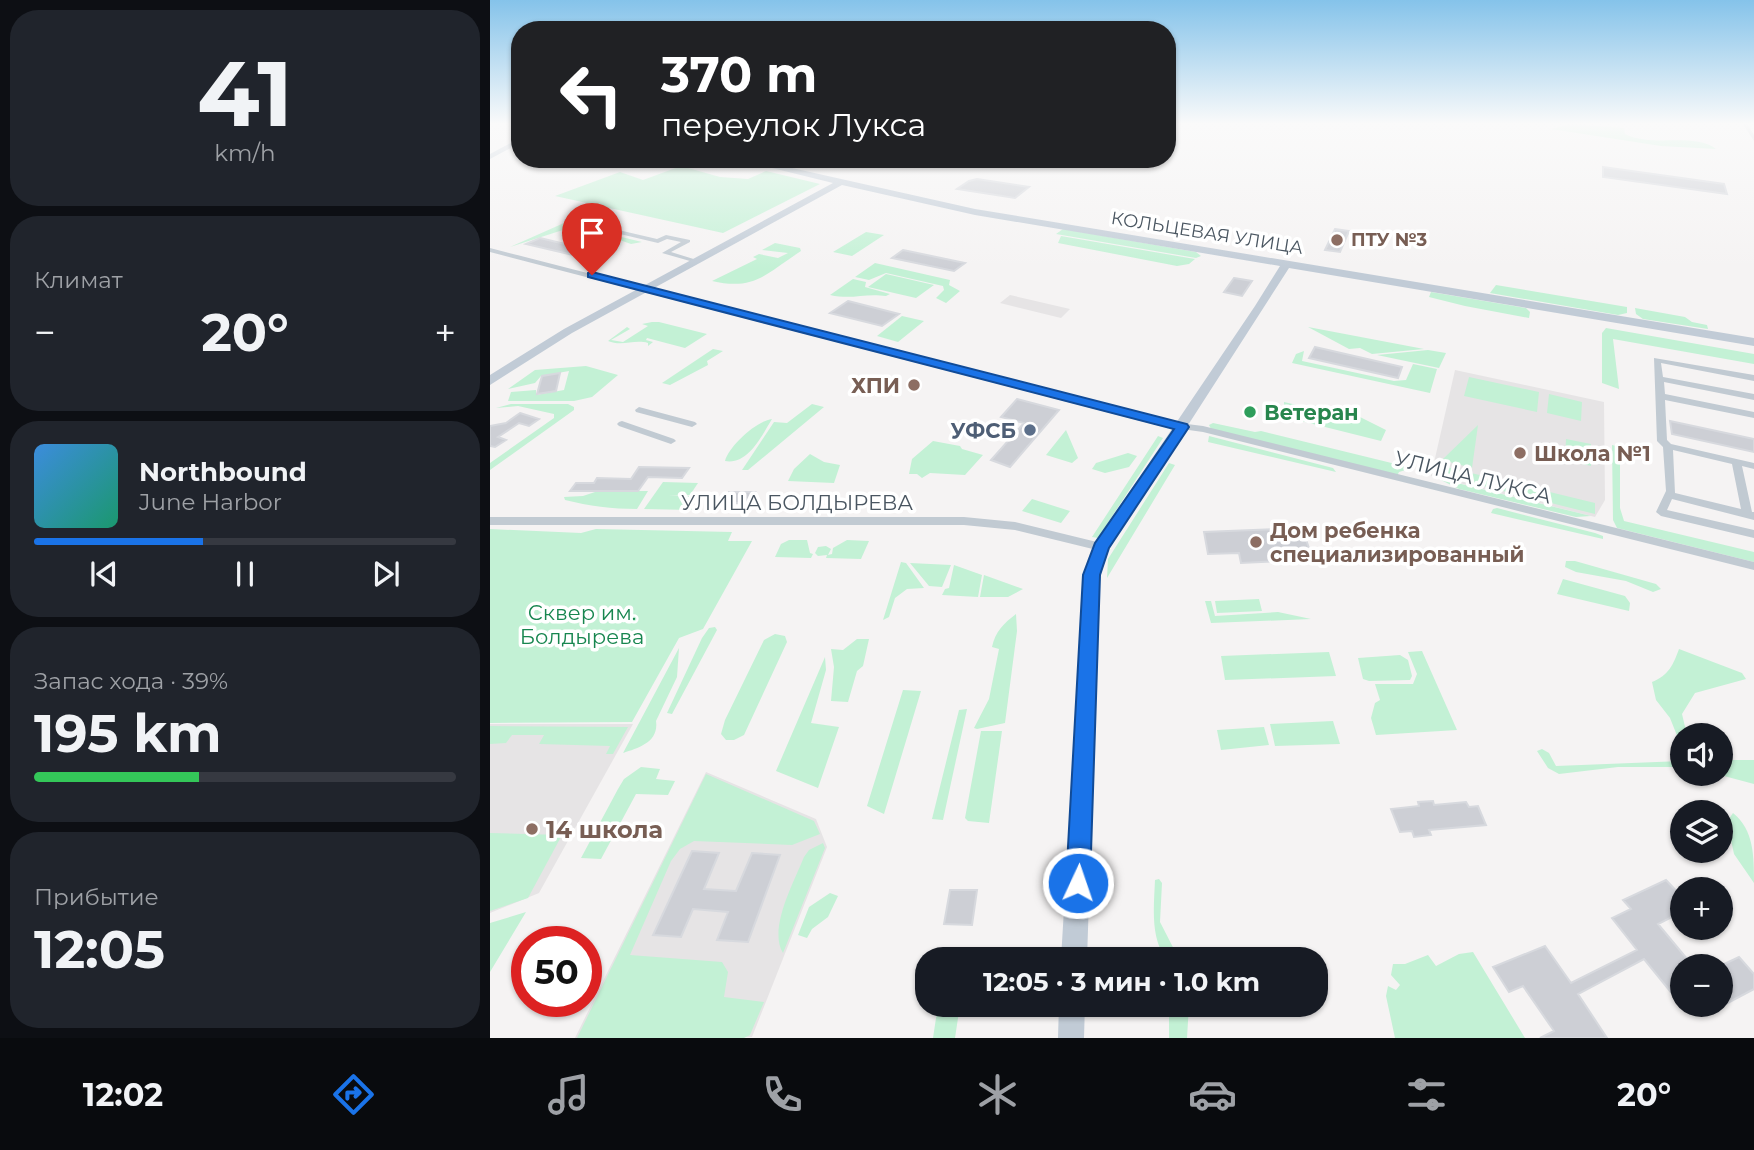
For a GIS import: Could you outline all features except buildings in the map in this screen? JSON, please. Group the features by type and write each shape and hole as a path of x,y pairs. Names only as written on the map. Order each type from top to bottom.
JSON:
{"main road":[{"name":"КОЛЬЦЕВАЯ УЛИЦА","path":"799,172 975,212 1754,342"},
{"path":"490,381 542,346 841,182"},
{"path":"1075,947 1092,575 1101,548 1286,264"},
{"path":"1071,1038 1072,1017"}],"street":[{"path":"567,220 658,241 666,237 688,242 665,253 697,261"},
{"name":"УЛИЦА ЛУКСА","path":"490,250 1182,427 1203,429 1754,566"},
{"path":"1754,378 1657,360 1662,441 1668,446 1754,466"},
{"path":"1698,386 1702,368"},
{"path":"1659,379 1754,397"},
{"path":"1661,396 1754,415"},
{"path":"639,410 692,424"},
{"path":"622,424 671,440"},
{"path":"1668,446 1670,495 1661,512 1754,534"},
{"path":"1670,495 1751,515 1736,462"},
{"name":"УЛИЦА БОЛДЫРЕВА","path":"490,521 964,521 1015,526 1101,548"}],"shaded area":[{"path":"1010,295 1070,309 1061,318 1000,303"},
{"name":"Школа №1","path":"1455,370 1604,402 1605,500 1595,517 1431,476"},
{"name":"14 школа","path":"490,724 633,724 539,893 490,913"},
{"path":"706,772 816,819 827,847 752,1037 575,1038 585,1017 602,1017 602,983"}],"green space":[{"path":"619,172 643,180 664,172 704,172 720,177 748,179 763,172 772,172 820,184 723,233 555,196"},
{"path":"564,223 642,242 631,244 611,237 595,243 561,236 570,230 566,229 510,247"},
{"path":"1063,229 1196,252 1201,256 1196,258 1056,234"},
{"path":"866,232 884,235 852,256 833,252"},
{"path":"1061,236 1195,259 1189,264 1177,266 1058,243"},
{"path":"775,243 800,248 801,251 769,273 750,282 739,284 712,281 757,259 753,257 759,254 778,258 788,253 762,250"},
{"path":"875,263 950,280 949,285 960,291 946,303 936,298 944,290 943,286 886,273 869,280 855,277"},
{"path":"886,274 934,285 916,298 868,287"},
{"path":"853,279 866,282 865,287 890,294 845,297 830,295"},
{"path":"1496,285 1627,307 1627,313 1618,315 1490,293"},
{"path":"1431,292 1526,308 1530,312 1529,318 1429,297"},
{"path":"1635,308 1685,317 1692,322 1707,325 1708,329 1643,319 1636,314"},
{"path":"902,316 924,321 898,342 877,336"},
{"path":"652,322 707,334 685,348 647,338 646,340 653,342 648,346 648,343 643,342 618,343 608,341 627,327 630,329 611,340 623,342 648,326 642,324"},
{"path":"1308,327 1424,349 1372,354 1360,348 1349,349"},
{"path":"1606,328 1754,354 1754,364 1613,339 1619,389 1602,383 1602,333"},
{"path":"713,349 723,351 707,361 708,365 670,385 662,383"},
{"path":"1428,350 1446,353 1439,368 1377,355"},
{"path":"1304,351 1302,361 1394,381 1406,380 1413,364 1437,369 1430,393 1292,363 1296,354"},
{"path":"586,366 618,375 592,397 574,401 508,401 511,392 536,390 536,395 564,390 569,371 541,376 535,383 508,389 535,370"},
{"path":"1469,377 1539,392 1537,412 1464,396"},
{"path":"1549,394 1582,402 1581,421 1547,413"},
{"path":"1284,402 1314,409 1316,405 1356,415 1386,430 1381,441 1293,419 1294,407 1284,405"},
{"path":"511,404 568,404 574,407 574,410 490,470 490,463 554,418 554,414 518,406 496,408"},
{"path":"812,404 824,407 748,470 742,470 774,422 787,423"},
{"path":"772,419 747,454 740,459 725,461 744,435 758,424"},
{"path":"1213,423 1261,431 1412,468 1399,472 1397,476 1211,429 1209,425"},
{"path":"1478,425 1472,468 1442,460"},
{"path":"1066,430 1078,458 1072,463 1046,455"},
{"path":"1158,436 1163,438 1098,538 1092,537"},
{"path":"1209,436 1333,468 1336,472 1208,442"},
{"path":"1566,439 1591,444 1591,466 1565,460"},
{"path":"933,441 960,446 983,455 965,475 930,473 922,478 917,474 909,474 912,459"},
{"path":"1612,445 1620,447 1620,508 1624,521 1754,552 1754,562 1617,528 1613,520"},
{"path":"1128,453 1137,456 1129,467 1105,473 1092,469 1096,463"},
{"path":"810,454 824,462 840,465 834,483 788,481 794,469"},
{"path":"1169,463 1175,465 1107,578 1108,559"},
{"path":"1438,465 1595,503 1595,514 1435,474"},
{"path":"1437,478 1591,516 1576,517 1459,489"},
{"path":"663,482 698,483 690,495 669,495 690,496 686,503 694,506 692,510 644,509"},
{"path":"598,491 648,491 637,509 592,505 565,500 564,497 583,496"},
{"path":"1032,499 1070,511 1061,523 1022,511"},
{"path":"1497,508 1595,533 1603,536 1603,539 1491,513"},
{"name":"Сквер им. Болдырева","path":"490,529 581,533 596,529 732,532 728,541 752,541 703,629 679,638 632,722 490,723"},
{"path":"789,540 807,540 810,553 813,554 811,558 775,557 781,544"},
{"path":"847,540 869,541 861,559 826,558 827,555 818,556 815,553 818,547 826,546 831,549 828,555 832,554 833,548"},
{"path":"1566,561 1575,561 1656,584 1661,589 1653,592 1626,581 1576,572 1565,567"},
{"path":"901,562 906,563 924,588 907,589 895,598 889,617 883,620"},
{"path":"910,563 951,565 942,587 929,586"},
{"path":"954,565 982,575 978,597 942,595 945,589 949,588"},
{"path":"984,575 1023,589 1008,597 980,597"},
{"path":"1563,579 1625,596 1630,603 1629,611 1557,594"},
{"path":"1259,599 1262,611 1217,613 1215,601"},
{"path":"1205,601 1211,601 1215,616 1278,612 1311,619 1211,623"},
{"path":"1016,614 1017,631 1005,723 974,728 989,699 999,649 992,647 993,642 1001,628"},
{"path":"715,627 717,630 672,714 667,713 702,638 709,628"},
{"path":"775,634 785,636 787,642 744,735 734,740 726,740 721,734 725,720 764,640"},
{"path":"857,639 869,639 863,666 857,671 848,702 831,701 834,667 831,649 843,650"},
{"path":"679,648 677,677 656,721 654,734 647,743 623,753"},
{"path":"1679,649 1742,673 1746,679 1695,693 1682,714 1684,723 1672,723 1656,700 1652,682 1663,676 1675,660"},
{"path":"1422,651 1457,730 1376,735 1371,718 1375,703 1380,700 1375,684 1413,684 1417,674 1408,652"},
{"path":"1329,652 1336,676 1225,680 1221,656"},
{"path":"1400,655 1408,660 1412,676 1410,680 1363,679 1358,658"},
{"path":"825,657 826,670 811,723 839,727 818,788 776,771"},
{"path":"903,690 921,691 884,814 867,806"},
{"path":"967,709 943,820 932,819 959,710"},
{"path":"1333,721 1340,744 1275,746 1270,724"},
{"path":"490,726 628,727 613,754 606,754 610,746 539,744 544,735 512,735 506,743 490,744"},
{"path":"1264,727 1269,745 1221,750 1217,730"},
{"path":"981,731 1002,731 989,823 968,821 965,818"},
{"path":"1542,749 1549,753 1556,766 1670,761 1670,767 1618,767 1559,774 1548,768 1537,751"},
{"path":"1733,760 1754,760 1754,784 1733,778"},
{"path":"641,767 660,769 656,779 675,781 668,795 636,794 601,859 581,858 624,779"},
{"path":"706,774 814,821 820,834 792,845 694,841 680,849 671,861 630,955 722,962 728,972 724,997 764,1002 750,1035 744,1038 577,1038 587,1017 602,1017 602,987"},
{"path":"1733,813 1749,836 1753,853 1754,883 1734,854"},
{"path":"490,833 562,835 528,898 490,911"},
{"path":"823,843 825,848 783,953 779,943 779,931 784,905 804,857 809,850"},
{"path":"1159,879 1162,883 1160,922 1173,947 1160,947 1157,941 1154,921 1155,880"},
{"path":"830,893 838,896 828,917 812,929 807,938 798,935 809,907"},
{"path":"526,912 518,926 511,926 511,937 490,972 490,923"},
{"path":"1473,952 1525,1038 1395,1038 1386,996 1388,986 1396,990 1400,985 1391,975 1393,964 1405,964 1428,955 1436,966 1459,954"},
{"path":"936,1017 958,1017 955,1038 933,1038"},
{"path":"1169,1017 1188,1017 1187,1038 1169,1038"}],"place":[{"name":"ПТУ №3","path":"1337,240"},
{"name":"ХПИ","path":"914,385"},
{"name":"Ветеран","path":"1250,412"},
{"name":"УФСБ","path":"1030,430"},
{"name":"Школа №1","path":"1520,453"},
{"name":"Дом ребенка специализированный","path":"1256,542"},
{"name":"14 школа","path":"532,829"}],"route":[{"path":"592,275 1182,427 1101,548 1092,575 1078,883"}]}
